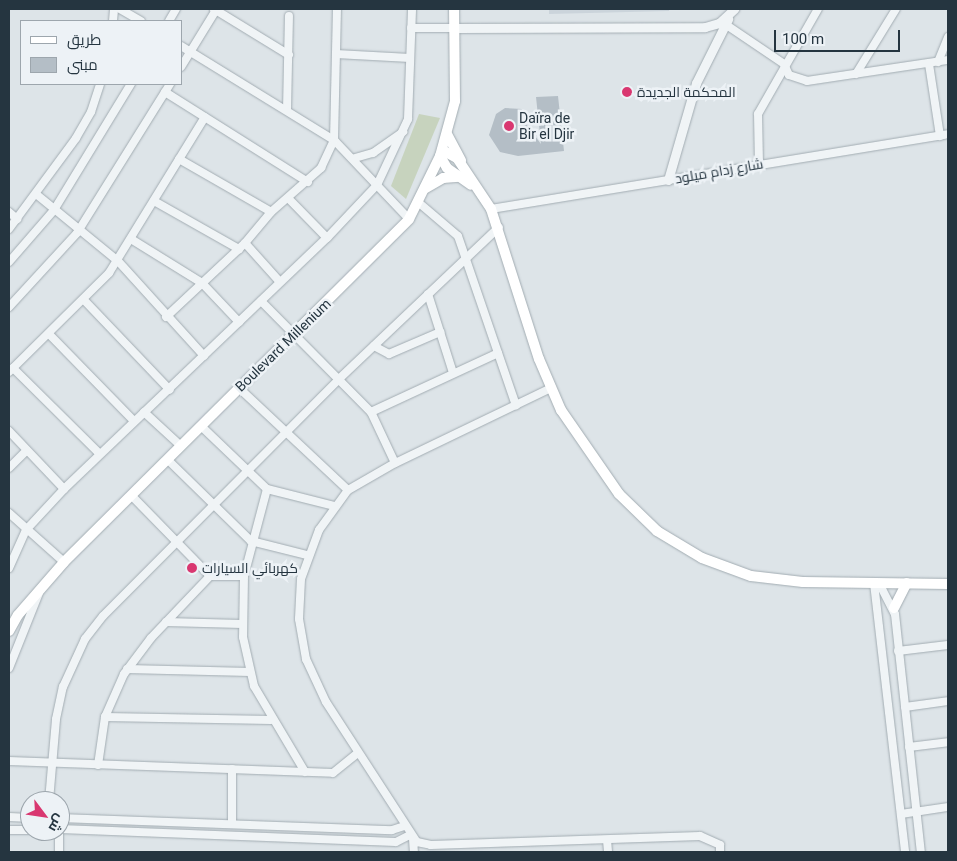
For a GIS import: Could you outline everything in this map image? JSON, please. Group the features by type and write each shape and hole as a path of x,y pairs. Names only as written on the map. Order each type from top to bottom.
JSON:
{"main road":[{"name":"Boulevard Millenium","path":"9,631 41,587 64,562 409,219 441,153 447,134 455,92 454,9"},
{"path":"447,134 462,173"},
{"path":"441,153 454,155 462,173 476,188 499,227 551,388 576,434 620,494 678,546 726,569 759,578 948,584"},
{"path":"424,190 443,178 462,173"},
{"path":"894,608 907,583"}],"street":[{"path":"120,9 139,20"},
{"path":"170,20 176,9"},
{"path":"166,317 242,246 271,212 289,199 321,168 334,140 337,9"},
{"path":"9,568 26,530 64,489 134,421 170,390 327,238 377,185 405,131 411,94 412,9"},
{"path":"759,165 758,114 784,64 818,9"},
{"path":"856,74 896,9"},
{"path":"182,66 219,10 289,55"},
{"path":"411,28 705,27 732,12"},
{"path":"668,180 690,99 724,24 732,12"},
{"path":"287,110 289,16"},
{"path":"724,24 784,64 789,75 807,81 948,60"},
{"path":"938,62 948,37"},
{"path":"182,47 334,140 355,158 409,219"},
{"path":"336,54 410,58"},
{"path":"929,64 940,136"},
{"path":"9,229 80,132 100,85"},
{"path":"9,262 54,210 131,85"},
{"path":"9,307 61,254 80,228 169,85"},
{"path":"165,92 308,182"},
{"path":"100,454 11,370 84,300 118,261 205,118"},
{"path":"355,158 378,151 405,131"},
{"name":"شارع زدام ميلود","path":"490,209 948,134"},
{"path":"179,159 271,212"},
{"path":"36,194 54,210 80,228 118,261 166,317 204,356"},
{"path":"289,199 327,238"},
{"path":"154,201 242,246 280,282"},
{"path":"418,202 448,225 466,257 516,405"},
{"path":"9,212 17,219"},
{"path":"50,791 63,687 85,639 176,540 212,504 340,378 499,227"},
{"path":"131,239 202,283 239,322"},
{"path":"428,294 453,373"},
{"path":"84,300 170,390"},
{"path":"261,301 340,378 371,412 395,463"},
{"path":"374,346 389,354 440,332"},
{"path":"49,334 134,421"},
{"path":"371,412 498,353"},
{"path":"239,388 284,433 348,490"},
{"path":"551,388 395,463 348,490 334,506 307,555 299,600 306,659 313,680 404,826 412,837 431,848 486,844 700,836 720,844 720,852"},
{"path":"144,412 181,446"},
{"path":"202,426 267,489 334,506"},
{"path":"9,431 64,489"},
{"path":"9,468 27,450"},
{"path":"168,460 251,542 307,555"},
{"path":"267,489 251,542 244,576 242,624 250,672 271,720 305,772"},
{"path":"131,495 210,576"},
{"path":"9,513 64,562"},
{"path":"98,765 105,717 127,669 166,622 210,576 244,576"},
{"path":"876,583 894,608 921,852"},
{"path":"876,583 905,852"},
{"path":"9,668 41,587"},
{"path":"166,622 242,624"},
{"path":"898,651 948,646"},
{"path":"127,669 250,672"},
{"path":"904,707 948,702"},
{"path":"105,717 271,720"},
{"path":"909,747 948,742"},
{"path":"9,761 333,773 358,753"},
{"path":"232,770 232,824"},
{"path":"901,814 948,807"},
{"path":"70,818 392,830 404,826"},
{"path":"213,836 214,824"},
{"path":"70,830 396,842 412,837"},
{"path":"412,837 414,852"},
{"path":"607,840 608,852"},
{"path":"486,844 486,852"}],"shaded area":[{"path":"549,9 669,9 669,11 549,14"}],"green space":[{"path":"419,114 440,118 406,199 391,186"}],"building":[{"name":"Daïra de Bir el Djir","path":"558,96 564,151 518,156 500,152 489,135 496,114 505,108 522,109 520,116 541,144 536,97"}],"place":[{"name":"المحكمة الجديدة","path":"627,92"},
{"name":"Daïra de Bir el Djir","path":"509,126"},
{"name":"كهربائي السيارات","path":"192,568"}]}
